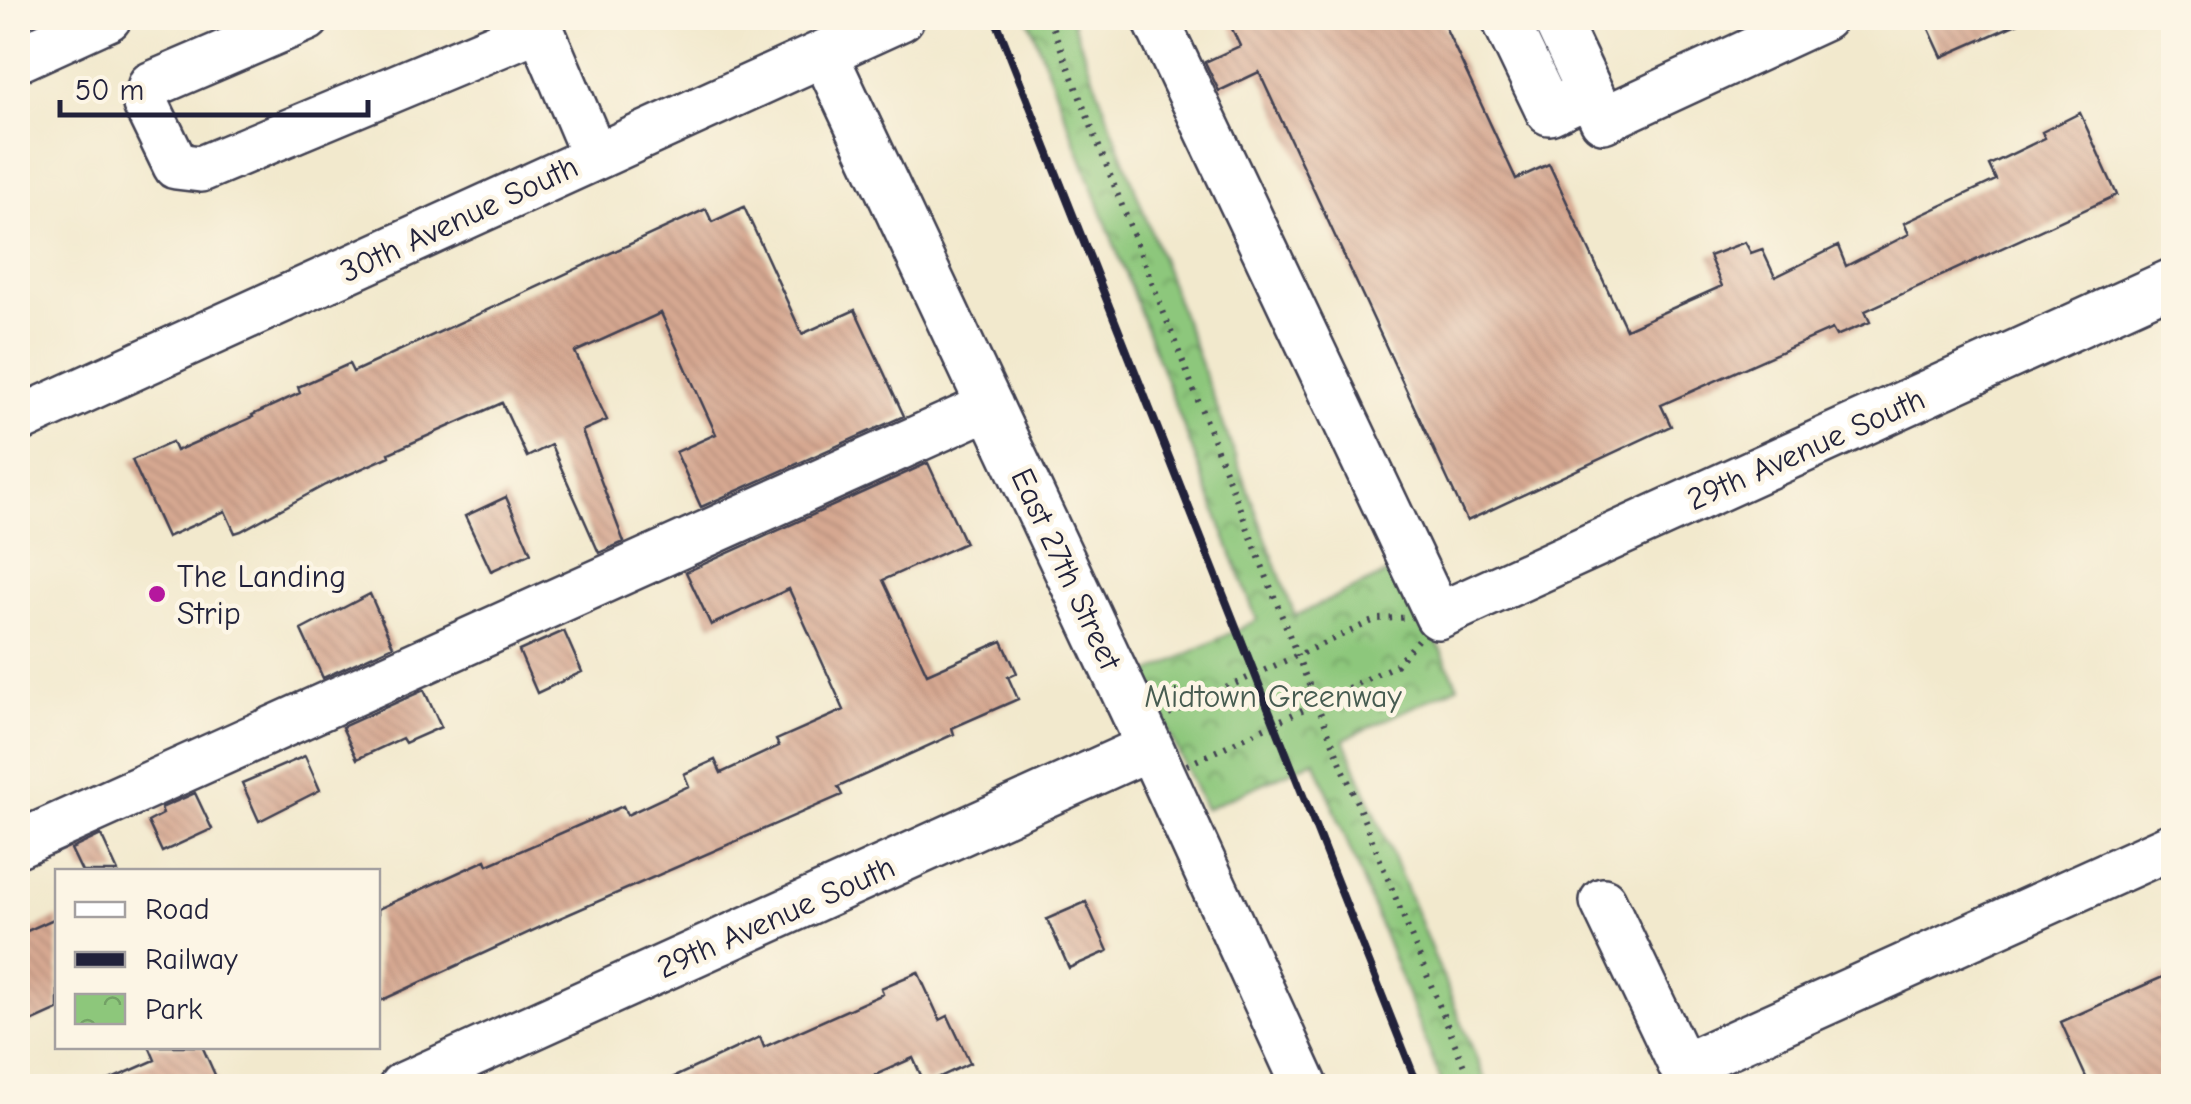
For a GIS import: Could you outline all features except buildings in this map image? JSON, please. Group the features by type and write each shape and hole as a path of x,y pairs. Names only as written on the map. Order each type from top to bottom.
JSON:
{"street":[{"path":"18,59 108,18"},
{"path":"307,18 151,85 146,104 176,166 201,168 538,22 594,157"},
{"name":"30th Avenue South","path":"18,420 901,18"},
{"path":"1155,18 1438,616"},
{"path":"1504,18 1548,112 1590,93"},
{"path":"1555,18 1603,120 1824,18"},
{"name":"East 27th Street","path":"824,53 1305,1086"},
{"name":"29th Avenue South","path":"1438,616 2174,281"},
{"path":"18,844 990,406"},
{"name":"29th Avenue South","path":"402,1086 1150,747"},
{"path":"1603,901 1682,1067 2174,845"}],"path":[{"path":"1049,18 1316,702 1472,1086"},
{"path":"1438,616 1396,666 1185,766 1150,747 1162,716 1297,654 1377,619 1438,616"}],"green space":[{"name":"Midtown Greenway","path":"1028,18 1071,18 1295,616 1401,567 1458,686 1344,739 1488,1086 1443,1086 1315,760 1205,809 1143,676 1257,620"}],"railway":[{"path":"995,18 1418,1086"}],"place":[{"name":"The Landing Strip","path":"157,594"}]}
